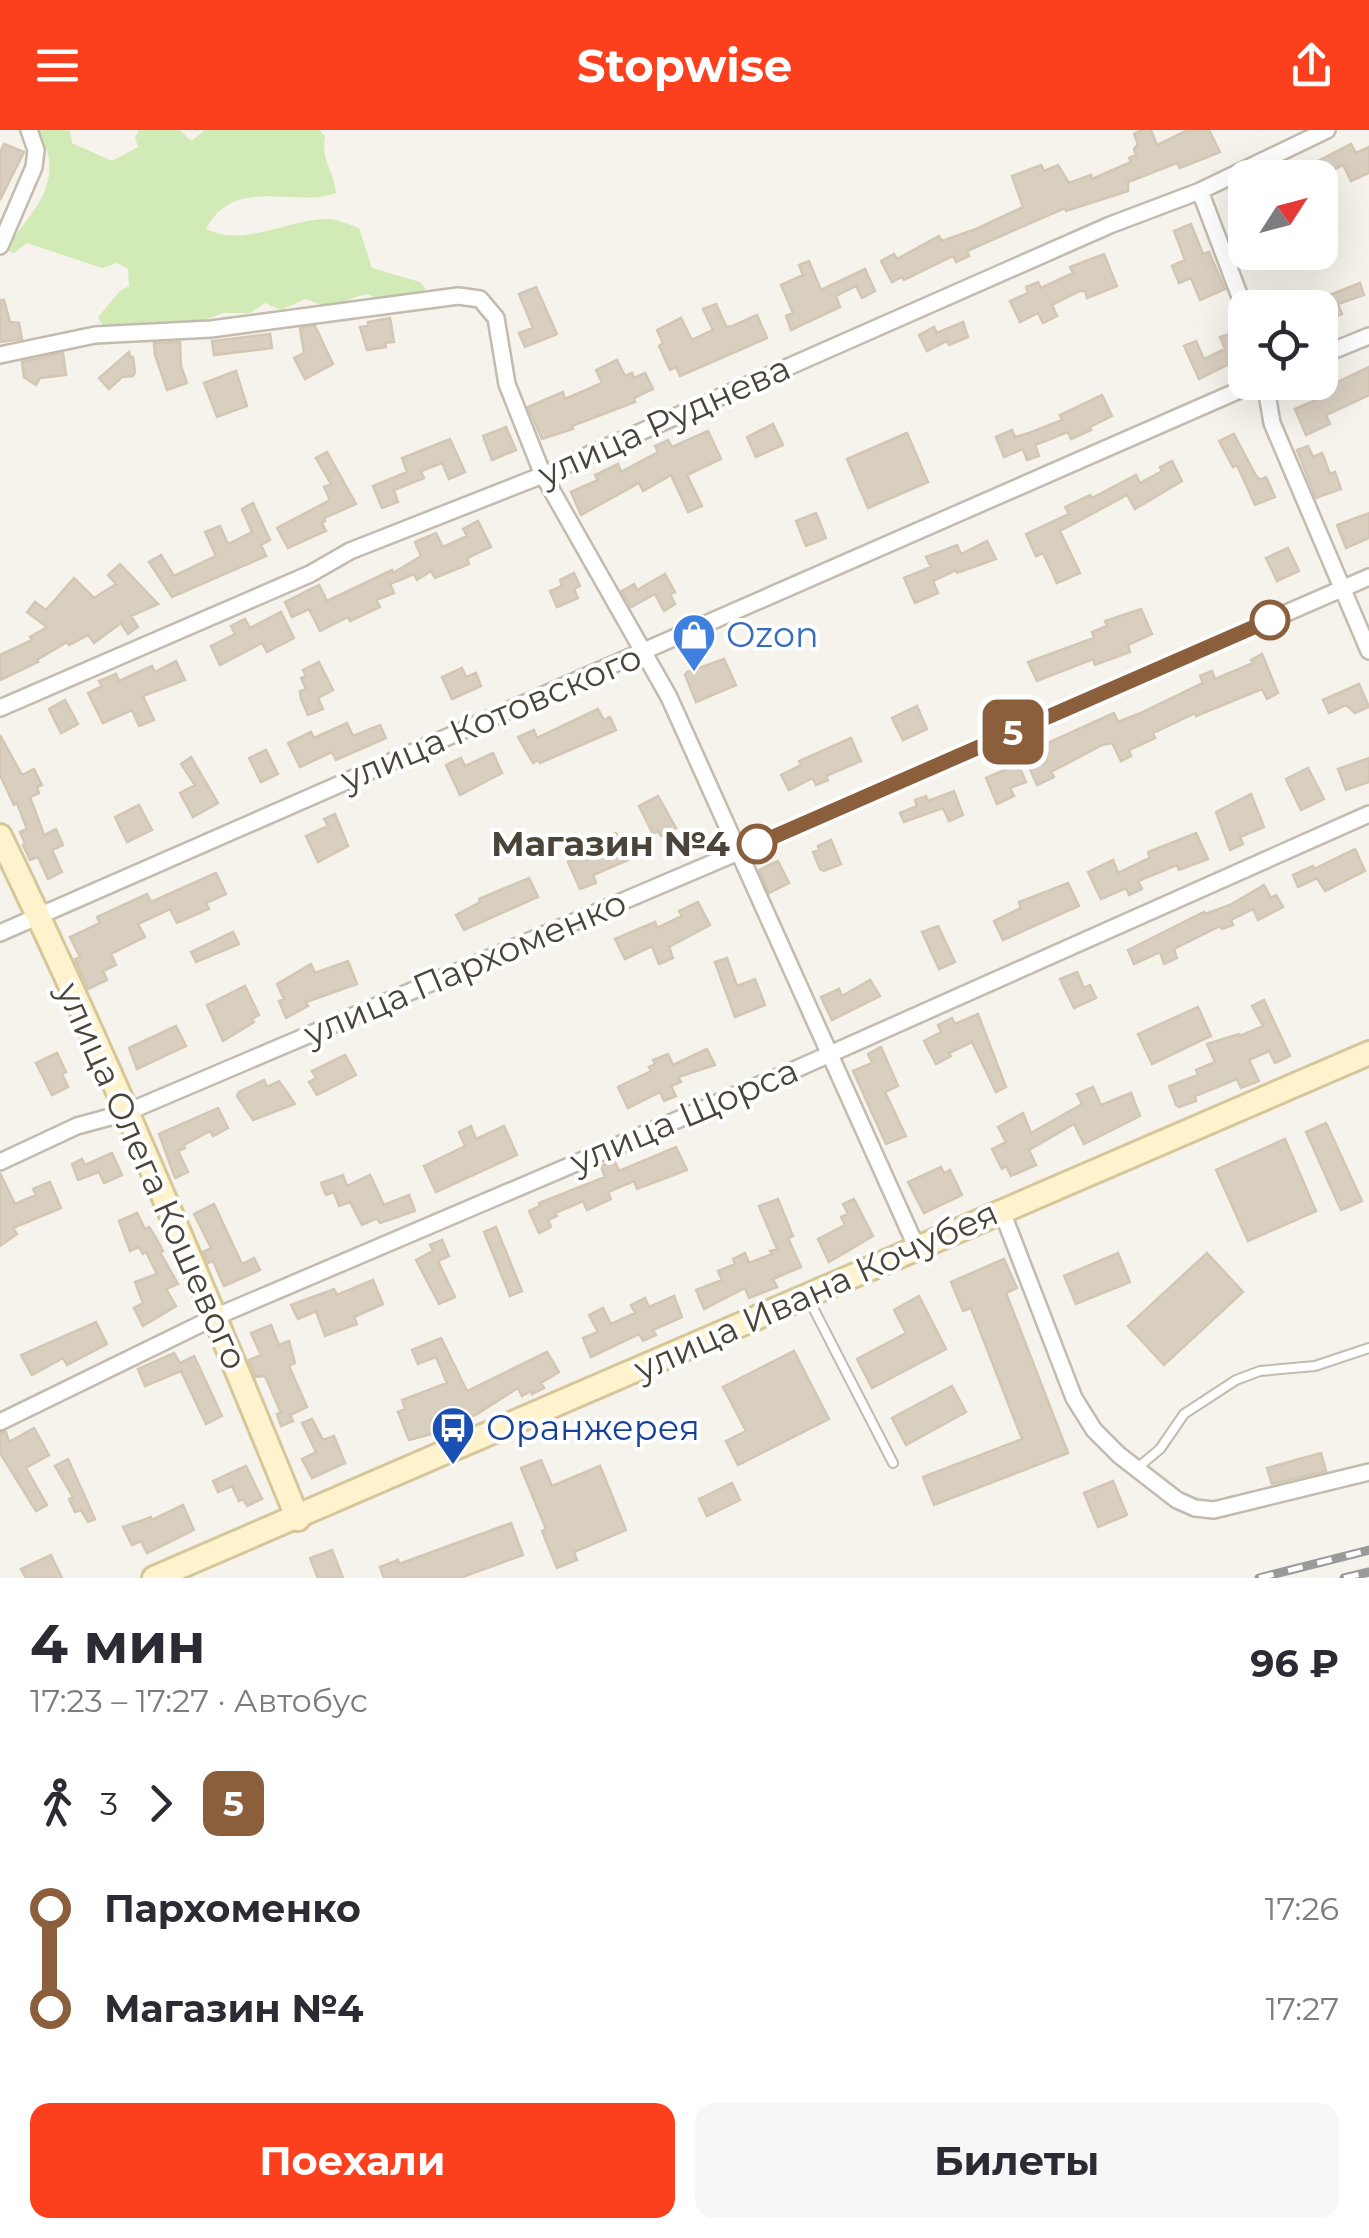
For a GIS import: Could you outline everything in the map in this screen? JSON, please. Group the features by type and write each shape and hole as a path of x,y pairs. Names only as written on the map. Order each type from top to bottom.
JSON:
{"street":[{"path":"0,246 34,167 36,150 29,130"},
{"name":"улица Руднева","path":"0,708 310,574 350,551 544,475 1110,225 1200,191 1327,130"},
{"path":"1200,191 1237,290"},
{"path":"0,355 96,336 211,329 458,296 475,297 486,303 498,325 507,384 544,475 669,697 916,1246"},
{"path":"1338,349 1369,336"},
{"name":"улица Котовского","path":"0,932 1228,396"},
{"path":"1266,400 1272,424 1369,651"},
{"name":"улица Пархоменко","path":"0,1162 77,1126 125,1113 736,853 1369,577"},
{"name":"улица Щорса","path":"0,1422 215,1317 828,1054 1369,814"},
{"name":"улица Олега Кошевого","path":"0,836 215,1317 298,1518"},
{"name":"улица Ивана Кочубея","path":"154,1578 1369,1053"},
{"path":"1001,1210 1080,1408 1100,1437 1177,1500 1205,1510 1369,1472"}],"lane":[{"path":"806,1294 892,1463"},
{"path":"1136,1469 1160,1449 1184,1414 1236,1380 1260,1371 1315,1366 1369,1348"}],"green space":[{"path":"38,130 70,130 72,143 112,161 138,147 135,138 139,130 180,130 191,141 205,130 319,130 325,136 325,153 336,193 302,198 266,196 233,202 218,212 206,229 236,235 312,220 339,221 359,228 372,268 420,282 426,289 396,300 366,294 327,307 305,299 281,310 265,303 250,313 224,313 198,322 103,326 98,317 129,286 128,269 117,263 102,268 27,243 13,254 9,250 47,184 48,156"}],"building":[{"path":"1151,130 1157,145 1188,130 1209,130 1220,152 1128,182 1128,191 1066,211 1065,208 967,251 969,256 956,262 953,256 892,282 881,261 894,254 897,259 939,236 942,241 976,229 1023,207 1012,176 1041,165 1044,171 1058,165 1069,183 1091,175 1092,179 1131,162 1129,158 1136,155 1134,149 1138,144 1134,134"},
{"path":"4,144 24,152 0,200 0,153"},
{"path":"1351,144 1356,153 1369,147 1369,173 1351,181 1343,165 1338,168 1338,160 1320,160"},
{"path":"1191,224 1203,254 1209,252 1225,289 1200,300 1191,278 1179,283 1172,266 1185,260 1174,231"},
{"path":"1104,254 1117,286 1087,298 1085,291 1080,291 1052,305 1057,316 1043,323 1038,313 1020,322 1010,301 1028,293 1026,287 1038,282 1041,288 1073,273 1070,267"},
{"path":"809,261 821,290 865,269 875,291 862,298 856,286 836,296 840,307 791,330 786,316 793,313 781,285 803,275 799,265"},
{"path":"1360,283 1364,295 1338,304 1338,292"},
{"path":"536,287 557,334 525,347 519,333 533,328 519,294"},
{"path":"0,300 4,300 10,322 19,323 22,339 0,342"},
{"path":"716,304 726,326 757,315 767,338 680,376 676,367 670,370 659,346 663,343 657,330 681,318 692,340 713,330 703,309"},
{"path":"390,318 394,342 367,350 360,327"},
{"path":"963,322 968,337 949,345 947,341 927,351 919,335 934,327 937,333"},
{"path":"315,326 333,364 305,379 294,358 304,353 300,328"},
{"path":"270,334 272,348 214,355 212,341"},
{"path":"1228,334 1228,364 1199,379 1184,346 1196,341 1204,359 1225,349 1220,337"},
{"path":"180,342 181,366 187,383 167,390 154,343"},
{"path":"129,352 133,357 133,376 122,377 109,389 99,378"},
{"path":"63,353 66,375 40,378 36,385 24,377 22,362"},
{"path":"617,360 625,376 632,373 634,378 645,373 653,389 634,398 635,402 542,439 528,407 563,392 565,399 602,383 596,370"},
{"path":"1369,367 1369,395 1326,415 1330,424 1306,435 1295,409 1316,400 1338,400 1338,382"},
{"path":"236,371 247,406 217,417 204,383"},
{"path":"1102,395 1112,416 1090,427 1091,430 1071,439 1068,432 1035,445 1039,456 1027,460 1023,449 1004,457 996,437 1012,430 1015,437 1062,420 1060,415"},
{"path":"773,424 783,445 756,457 747,437"},
{"path":"506,427 516,450 492,460 483,436"},
{"path":"708,431 721,459 687,475 702,506 688,512 671,475 643,491 639,483 581,515 571,492 598,480 595,475 618,464 621,472 658,452 655,446 668,440 672,447"},
{"path":"907,433 928,482 868,508 847,459"},
{"path":"1234,434 1255,474 1260,480 1266,477 1275,497 1255,505 1237,465 1233,467 1219,441"},
{"path":"450,439 465,472 449,479 442,463 421,471 424,478 394,490 398,502 382,508 373,486 407,472 402,458"},
{"path":"1308,446 1313,457 1322,453 1341,489 1316,498 1297,450"},
{"path":"327,452 356,504 324,518 326,531 288,548 277,528 330,500 324,487 331,484 316,458"},
{"path":"1172,461 1182,481 1135,509 1127,495 1060,531 1080,573 1057,583 1043,553 1036,556 1026,534 1069,514 1065,507 1136,475 1140,483"},
{"path":"253,503 270,540 261,545 266,556 172,597 149,562 161,555 174,576 216,556 205,532 220,526 228,544 252,532 242,509"},
{"path":"816,513 826,538 806,546 796,521"},
{"path":"1369,513 1369,538 1346,548 1337,525"},
{"path":"478,521 491,547 467,558 469,564 435,578 431,571 417,580 414,574 390,584 394,593 376,600 380,607 320,631 309,609 292,617 285,602 319,585 327,601 392,570 393,573 421,556 415,542 436,533 443,547 467,536 463,529"},
{"path":"987,541 996,559 933,581 938,593 915,603 904,578 931,567 926,557 957,545 961,554"},
{"path":"1288,548 1299,571 1277,581 1266,558"},
{"path":"120,564 158,604 131,616 138,627 128,634 121,623 94,643 88,635 69,645 67,642 38,662 0,680 0,655 32,640 30,637 47,627 27,612 35,602 46,610 74,578 94,598 116,584 108,575"},
{"path":"574,573 580,586 574,589 578,598 557,607 550,591 562,586 560,580"},
{"path":"665,574 675,592 670,594 675,604 664,611 655,594 631,607 622,591 634,584 637,590"},
{"path":"1141,609 1152,634 1128,645 1130,652 1095,665 1093,659 1037,681 1028,662 1094,638 1092,632 1107,626 1105,621"},
{"path":"281,612 294,638 267,652 262,643 220,665 211,646 235,634 231,626 245,619 250,628"},
{"path":"1262,654 1278,693 1267,699 1262,689 1196,716 1195,713 1153,733 1155,738 1129,750 1131,756 1121,761 1112,743 1102,745 1051,772 1054,777 1037,785 1030,769 1048,761 1041,746 1114,713 1118,722 1143,712 1203,683 1200,676 1212,671 1215,679 1253,663 1251,660"},
{"path":"724,659 736,685 696,702 685,675"},
{"path":"176,661 185,680 143,696 154,720 139,726 132,710 103,723 88,693 102,686 99,681 116,674 119,681 152,666 155,672"},
{"path":"319,662 333,690 318,698 323,709 308,715 301,699 300,691 306,689 301,678 306,676 303,670"},
{"path":"462,668 466,677 476,673 481,686 452,699 442,677"},
{"path":"1359,684 1369,707 1355,713 1346,705 1329,713 1323,700"},
{"path":"65,700 78,724 61,733 49,709"},
{"path":"917,706 927,729 903,740 892,718"},
{"path":"598,709 604,720 610,717 616,730 540,763 533,763 518,737 534,730 537,738"},
{"path":"347,723 353,736 380,725 386,738 336,760 332,752 300,767 288,743 311,732 314,738"},
{"path":"0,735 22,775 34,769 42,785 37,787 39,793 30,797 44,835 56,829 63,845 52,850 62,872 48,879 38,857 30,860 23,845 20,832 27,829 0,775"},
{"path":"851,738 861,761 826,776 828,780 816,785 813,778 789,790 781,775 801,765 799,761"},
{"path":"266,750 278,774 261,782 249,758"},
{"path":"493,753 502,773 460,795 446,765 461,758 465,766"},
{"path":"191,757 218,803 193,817 180,793 195,785 181,764"},
{"path":"1369,758 1369,782 1346,790 1338,769"},
{"path":"1018,764 1026,782 1010,788 1014,796 997,804 986,778"},
{"path":"1308,768 1324,799 1301,810 1286,779"},
{"path":"954,791 963,815 949,821 943,808 904,822 900,813 917,806 915,800 926,796 928,801"},
{"path":"1251,794 1264,827 1240,837 1243,844 1230,850 1216,812"},
{"path":"658,796 676,828 661,836 658,831 653,834 639,806"},
{"path":"139,805 152,830 127,842 115,817"},
{"path":"335,814 348,846 318,862 306,836 328,826 324,819"},
{"path":"616,833 628,860 593,875 596,883 580,889 568,862 592,852 592,843"},
{"path":"1196,833 1208,859 1179,870 1177,865 1138,881 1142,889 1129,895 1126,888 1101,899 1088,872 1113,860 1118,873 1150,858 1148,852"},
{"path":"831,840 841,864 824,871 813,852"},
{"path":"1355,849 1365,871 1325,891 1317,878 1298,887 1293,875"},
{"path":"778,861 789,883 769,893 759,870"},
{"path":"216,873 226,894 206,903 209,909 177,923 170,909 138,924 145,937 111,954 116,965 103,971 107,980 88,989 70,937 100,923 97,917 147,894 151,902"},
{"path":"529,878 538,897 464,930 456,915 480,902 479,899"},
{"path":"1068,883 1079,906 1003,940 994,921 1021,908 1019,902"},
{"path":"1264,885 1271,898 1276,895 1283,907 1258,920 1253,909 1231,920 1233,925 1222,929 1220,926 1174,949 1177,958 1164,964 1160,952 1134,964 1128,950 1204,912 1230,905"},
{"path":"698,902 710,925 669,947 673,958 659,964 652,946 625,959 615,939 655,922 657,928 682,916 679,911"},
{"path":"938,926 955,962 939,969 922,932"},
{"path":"233,932 239,944 196,962 191,952"},
{"path":"727,958 737,986 755,979 765,1005 735,1017 715,962"},
{"path":"348,961 357,984 306,1002 308,1006 286,1018 277,984 311,964 315,973"},
{"path":"1077,972 1084,988 1090,985 1096,998 1074,1008 1060,979"},
{"path":"870,980 880,996 832,1020 821,997 839,989 842,996"},
{"path":"245,986 259,1015 223,1041 207,1005"},
{"path":"1264,1000 1290,1056 1275,1063 1269,1051 1249,1060 1259,1081 1241,1088 1237,1079 1195,1096 1196,1101 1176,1105 1169,1086 1198,1075 1196,1070 1215,1062 1207,1044 1263,1026 1252,1006"},
{"path":"1198,1007 1211,1036 1152,1064 1138,1034"},
{"path":"978,1014 1006,1087 996,1092 972,1042 936,1064 924,1041 941,1032 938,1025 952,1018 955,1024"},
{"path":"176,1026 186,1046 137,1069 129,1048"},
{"path":"881,1047 898,1086 885,1092 906,1136 886,1144 853,1071 872,1063 868,1054"},
{"path":"707,1049 715,1065 678,1077 681,1082 671,1086 676,1096 664,1101 660,1092 628,1108 618,1087 651,1071 653,1060 668,1054 673,1065"},
{"path":"57,1053 68,1087 52,1095 36,1063"},
{"path":"345,1055 356,1075 317,1095 309,1082 316,1078 312,1071"},
{"path":"264,1080 267,1087 279,1081 295,1104 253,1120 237,1096"},
{"path":"1093,1087 1101,1105 1131,1093 1140,1116 1084,1144 1074,1124 1029,1150 1036,1165 1011,1176 1006,1166 1002,1169 992,1149 1006,1142 998,1127 1023,1113 1031,1133 1082,1104 1077,1094"},
{"path":"218,1108 228,1128 213,1136 210,1131 184,1145 178,1151 188,1172 175,1178 159,1134"},
{"path":"1326,1123 1362,1201 1341,1210 1306,1132"},
{"path":"471,1126 476,1139 504,1126 517,1155 436,1192 424,1166 465,1146 459,1132"},
{"path":"1285,1139 1316,1211 1248,1241 1216,1170"},
{"path":"676,1147 687,1170 637,1189 634,1181 608,1192 611,1199 587,1210 583,1201 555,1213 557,1216 548,1220 551,1227 539,1233 529,1211 539,1203 605,1177 601,1166 614,1160 619,1171"},
{"path":"112,1153 122,1175 104,1183 99,1172 78,1180 72,1164 82,1159 85,1165"},
{"path":"941,1167 944,1173 950,1170 962,1195 924,1213 908,1182"},
{"path":"0,1173 15,1204 36,1195 33,1189 50,1182 61,1208 13,1228 17,1234 0,1246"},
{"path":"343,1175 347,1186 370,1175 384,1205 409,1195 415,1211 362,1225 350,1202 339,1206 334,1192 326,1195 321,1183"},
{"path":"778,1199 793,1236 788,1238 801,1267 773,1279 777,1287 749,1298 745,1288 704,1309 696,1290 722,1280 718,1271 735,1264 733,1259 745,1253 749,1263 777,1249 759,1206"},
{"path":"854,1199 873,1236 829,1262 818,1239 845,1225 841,1217 848,1214 843,1204"},
{"path":"214,1204 242,1264 254,1258 260,1270 224,1286 213,1261 208,1263 203,1252 211,1248 194,1214"},
{"path":"137,1213 145,1229 149,1227 156,1238 178,1284 166,1289 176,1306 143,1326 134,1308 143,1303 135,1282 157,1274 146,1252 143,1254 139,1247 130,1251 119,1221"},
{"path":"496,1227 522,1291 510,1296 484,1232"},
{"path":"442,1240 449,1256 438,1261 455,1297 439,1304 416,1260 433,1251 430,1245"},
{"path":"1118,1253 1130,1282 1076,1304 1064,1276"},
{"path":"1207,1253 1243,1292 1164,1365 1128,1326"},
{"path":"1004,1259 1017,1288 1006,1293 1068,1453 934,1505 923,1477 1022,1439 971,1308 963,1311 951,1282"},
{"path":"373,1280 383,1304 354,1317 357,1324 325,1336 316,1311 298,1319 291,1305 334,1289 337,1295"},
{"path":"674,1296 682,1317 653,1330 656,1335 643,1341 639,1334 591,1357 583,1338 598,1332 589,1315 603,1308 611,1324 635,1313 631,1305 645,1298 649,1307"},
{"path":"919,1296 946,1349 872,1388 857,1359 906,1333 894,1310"},
{"path":"96,1322 107,1344 67,1365 63,1358 32,1375 21,1355"},
{"path":"271,1325 279,1345 289,1341 295,1363 289,1366 307,1407 290,1415 293,1421 281,1426 277,1414 281,1413 265,1376 256,1377 249,1360 261,1355 251,1333"},
{"path":"441,1338 467,1391 547,1352 559,1372 532,1394 531,1391 522,1396 518,1388 477,1414 461,1420 459,1415 433,1426 435,1433 409,1440 398,1412 405,1409 402,1400 447,1383 436,1357 418,1364 412,1350"},
{"path":"794,1351 829,1419 738,1465 726,1441 746,1431 723,1387"},
{"path":"174,1353 180,1363 194,1356 222,1416 206,1424 181,1371 145,1386 138,1369"},
{"path":"952,1386 966,1412 906,1445 892,1418"},
{"path":"312,1419 323,1440 334,1436 345,1463 312,1478 302,1459 316,1452 302,1423"},
{"path":"34,1428 49,1455 26,1468 47,1505 36,1511 0,1453 0,1433 6,1432 9,1442"},
{"path":"1321,1453 1326,1471 1272,1484 1267,1468"},
{"path":"68,1459 95,1519 88,1522 81,1510 75,1512 69,1499 73,1497 55,1466"},
{"path":"541,1460 552,1486 600,1466 626,1530 574,1552 577,1560 557,1568 521,1468"},
{"path":"246,1466 262,1499 247,1506 243,1499 239,1501 232,1486 218,1492 213,1481"},
{"path":"1113,1481 1127,1515 1098,1527 1084,1493"},
{"path":"732,1483 740,1500 707,1516 699,1499"},
{"path":"183,1505 194,1530 147,1553 141,1541 132,1545 123,1527 151,1517 152,1520"},
{"path":"511,1523 523,1555 460,1578 384,1578 380,1567 398,1560 399,1564"},
{"path":"332,1550 343,1578 318,1578 310,1558"},
{"path":"51,1555 62,1578 26,1578 21,1569"}],"railway":[{"path":"1259,1578 1369,1550"},
{"path":"1344,1578 1369,1572"}],"bus line":[{"name":"5","path":"757,844 1270,620"}],"place":[{"name":"Ozon","path":"694,673"},
{"name":"Магазин №4","path":"757,844"},
{"name":"Оранжерея","path":"453,1466"}]}
